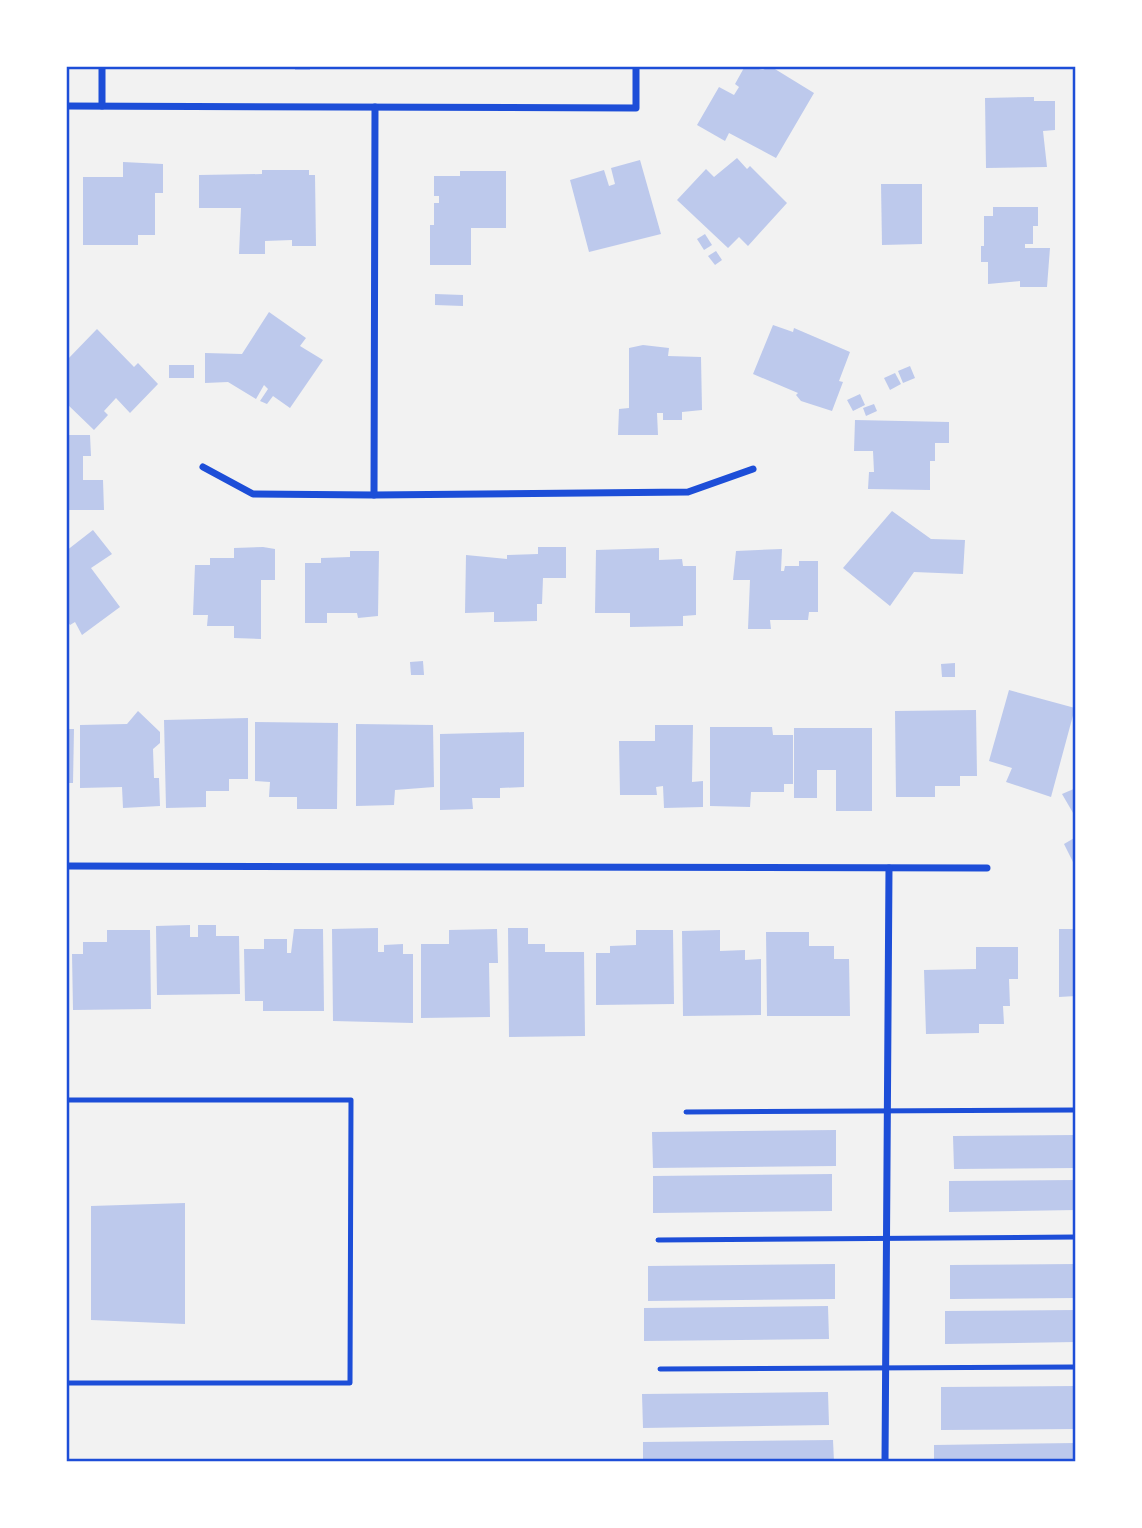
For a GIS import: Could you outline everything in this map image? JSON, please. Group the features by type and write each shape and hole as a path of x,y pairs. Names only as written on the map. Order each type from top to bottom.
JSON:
{"street":[{"path":"102,66 102,106"},
{"path":"66,106 636,108 636,66"},
{"path":"374,495 375,107"},
{"path":"203,467 253,494 374,495 688,492 753,469"},
{"path":"66,866 987,868"},
{"path":"885,1461 889,868"}],"lane":[{"path":"66,1100 351,1100 350,1382 66,1382"},
{"path":"686,1112 1076,1110"},
{"path":"658,1240 1076,1237"},
{"path":"660,1369 1076,1367"}],"building":[{"path":"295,66 310,66 310,70 295,70"},
{"path":"745,66 763,70 770,66 814,93 776,158 729,133 725,141 697,125 719,87 734,95 739,87 735,84"},
{"path":"1034,97 1034,101 1055,101 1055,130 1043,131 1047,167 986,168 985,98"},
{"path":"737,158 747,169 750,166 787,203 748,246 739,237 728,248 677,200 706,169 714,177"},
{"path":"640,160 661,234 589,252 570,180 604,170 609,186 615,184 611,168"},
{"path":"123,162 163,164 163,193 155,193 155,235 138,235 138,245 83,245 83,177 123,177"},
{"path":"262,170 309,170 309,175 315,175 316,246 292,246 292,240 265,241 265,254 239,254 241,208 199,208 199,175 262,174"},
{"path":"460,171 506,171 506,228 471,228 471,265 430,265 430,225 434,225 434,203 439,203 439,196 434,196 434,176 460,176"},
{"path":"881,184 922,184 922,244 882,245"},
{"path":"993,207 1038,207 1038,226 1033,226 1033,244 1025,244 1025,248 1050,248 1047,287 1020,287 1020,281 988,284 988,262 981,262 981,246 984,246 984,216 993,216"},
{"path":"705,234 712,245 704,250 697,239"},
{"path":"716,251 722,260 715,265 708,256"},
{"path":"435,294 463,295 463,306 435,305"},
{"path":"269,312 306,338 300,346 323,360 290,408 273,396 267,404 260,401 268,389 264,385 256,399 228,382 205,383 205,353 242,354"},
{"path":"773,325 793,332 794,328 850,352 832,411 801,401 796,395 798,393 753,374"},
{"path":"97,329 134,367 138,363 158,384 130,413 116,398 104,411 108,415 94,430 66,403 66,361"},
{"path":"643,345 669,348 668,356 701,357 702,410 682,412 682,420 663,420 663,413 657,413 658,435 618,435 619,409 629,408 629,348"},
{"path":"169,365 194,365 194,378 169,378"},
{"path":"910,366 915,378 903,383 898,371"},
{"path":"895,373 901,384 890,390 884,378"},
{"path":"860,394 865,405 853,411 847,400"},
{"path":"874,404 877,411 866,416 863,408"},
{"path":"855,420 949,422 949,443 935,443 935,461 930,461 930,490 868,489 869,472 874,472 873,451 854,451"},
{"path":"66,435 90,435 91,456 83,456 83,480 103,480 104,510 66,510"},
{"path":"892,511 931,539 965,540 963,574 914,572 890,606 843,568"},
{"path":"93,530 112,554 91,568 120,607 82,635 75,622 70,625 66,619 66,551"},
{"path":"538,547 566,547 566,578 543,578 542,604 537,604 537,621 494,622 494,612 465,613 466,555 507,559 507,555 538,554"},
{"path":"234,548 275,549 275,580 261,580 261,639 234,638 234,626 207,626 208,615 193,615 195,565 210,565 210,558 234,558"},
{"path":"659,548 659,560 682,559 683,566 696,566 696,615 683,616 683,626 630,627 630,613 595,613 596,550"},
{"path":"782,549 781,571 784,571 785,566 799,566 799,561 818,561 818,612 809,612 808,620 770,620 771,629 748,629 750,580 733,580 736,551"},
{"path":"350,551 379,551 378,616 358,618 357,613 327,613 327,623 305,623 305,563 321,563 321,558 350,557"},
{"path":"423,661 424,675 411,675 410,662"},
{"path":"955,663 955,677 942,677 941,664"},
{"path":"1009,690 1075,708 1051,797 1006,782 1012,768 989,761"},
{"path":"976,710 977,776 960,776 960,786 935,786 935,797 896,797 895,711"},
{"path":"138,711 160,732 160,743 153,749 154,778 159,778 160,806 123,808 122,787 80,788 80,725 127,724"},
{"path":"248,718 248,779 229,779 229,791 206,791 206,807 166,808 164,720"},
{"path":"255,722 338,723 337,809 297,809 297,797 269,797 270,782 255,781"},
{"path":"356,724 433,725 434,787 395,790 394,805 356,806"},
{"path":"655,725 693,725 692,782 703,781 703,807 664,808 663,786 656,787 657,795 620,795 619,741 655,741"},
{"path":"710,727 772,727 773,735 793,735 793,784 784,784 784,792 751,792 750,807 710,806"},
{"path":"794,728 872,728 872,811 836,811 836,770 817,770 817,798 794,798"},
{"path":"66,729 74,729 73,783 66,783"},
{"path":"524,732 524,787 500,788 500,798 472,798 473,809 440,810 440,734"},
{"path":"1076,788 1076,818 1062,794"},
{"path":"1076,837 1076,868 1064,844"},
{"path":"190,925 190,937 198,937 198,925 216,925 216,936 239,936 240,994 157,995 156,926"},
{"path":"378,928 378,952 384,952 384,945 403,944 403,954 413,954 413,1023 333,1021 332,929"},
{"path":"508,928 528,928 528,944 545,944 545,952 584,952 585,1036 509,1037"},
{"path":"294,929 323,929 324,1011 263,1011 263,1001 245,1001 244,949 264,949 264,939 287,939 287,953 291,953"},
{"path":"497,929 498,963 489,963 490,1017 421,1018 421,944 449,944 449,930"},
{"path":"1059,929 1076,929 1076,996 1059,997"},
{"path":"107,930 150,930 151,1009 73,1010 72,954 83,954 83,942 107,942"},
{"path":"636,930 673,930 674,1004 596,1005 596,953 610,953 610,946 636,945"},
{"path":"720,930 720,951 745,950 745,960 761,959 761,1015 683,1016 682,931"},
{"path":"766,932 809,932 809,946 834,946 834,959 849,959 850,1016 767,1016"},
{"path":"976,947 1018,947 1018,979 1009,979 1010,1006 1003,1006 1004,1024 979,1024 979,1033 926,1034 924,970 976,969"},
{"path":"836,1130 836,1166 653,1168 652,1132"},
{"path":"1076,1135 1076,1168 954,1169 953,1136"},
{"path":"832,1174 832,1211 653,1213 653,1176"},
{"path":"1076,1180 1076,1210 949,1212 949,1181"},
{"path":"185,1203 185,1324 91,1320 91,1206"},
{"path":"835,1264 835,1299 648,1301 648,1266"},
{"path":"1076,1264 1076,1298 950,1299 950,1265"},
{"path":"828,1306 829,1339 644,1341 644,1308"},
{"path":"1076,1310 1076,1342 945,1344 945,1311"},
{"path":"1076,1386 1076,1429 941,1430 941,1387"},
{"path":"828,1392 829,1425 643,1428 642,1394"},
{"path":"833,1440 834,1462 643,1462 643,1442"},
{"path":"1076,1443 1076,1462 934,1462 934,1445"}]}
